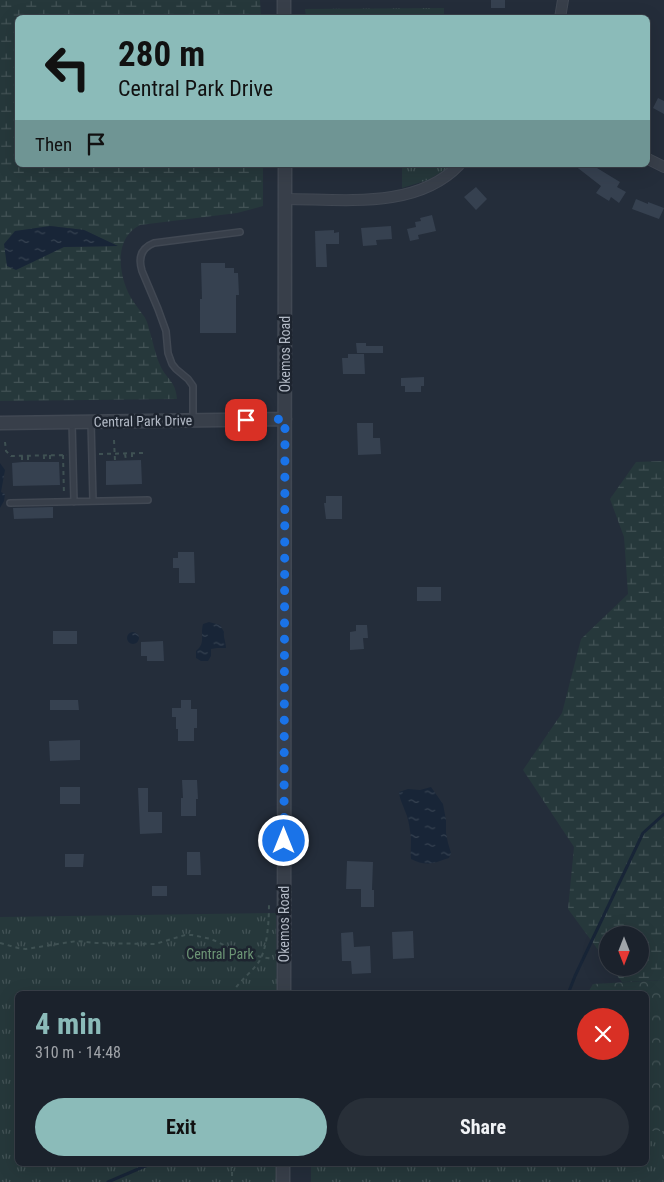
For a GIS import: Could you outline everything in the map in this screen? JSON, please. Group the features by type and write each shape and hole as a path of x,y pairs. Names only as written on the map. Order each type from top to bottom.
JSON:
{"street":[{"path":"284,0 284,15"},
{"path":"560,15 563,0"},
{"path":"650,160 664,167"},
{"name":"Okemos Road","path":"284,991 285,167"},
{"path":"285,199 358,200 391,197 433,184 457,167"},
{"name":"Central Park Drive","path":"0,423 285,419"},
{"path":"283,1166 283,1182"}],"lane":[{"path":"193,420 193,386 172,364 168,353 166,331 142,271 140,256 148,246 154,243 240,232"},
{"path":"72,422 74,502"},
{"path":"91,422 93,501"},
{"path":"10,503 148,500"}],"path":[{"path":"114,440 115,460"},
{"path":"125,454 126,460"},
{"path":"132,454 132,460"},
{"path":"50,455 50,462"},
{"path":"63,455 64,502"},
{"path":"22,456 22,462"},
{"path":"28,456 28,462"},
{"path":"44,456 44,462"},
{"path":"234,991 261,957 269,922 269,902"},
{"path":"0,942 26,949 78,941 155,944 185,935 192,935 211,939 261,957 284,960"},
{"path":"232,1166 232,1182"}],"green space":[{"path":"0,0 260,0 261,15 15,15 15,167 263,167 263,206 237,213 140,225 126,238 122,247 121,267 126,287 146,320 158,361 175,388 177,399 0,401","holes":["50,226 84,230 117,246 64,247"]},
{"path":"444,8 444,15 306,15 305,9"},
{"path":"402,167 450,167 428,180 402,188"},
{"path":"664,461 664,980 622,982 617,976 649,976 649,926 599,926 599,951 568,909 574,847 523,770 562,713 581,639 628,594 624,537 610,499 636,462"},
{"name":"Central Park","path":"276,913 277,991 15,991 15,1166 277,1166 277,1182 0,1182 0,917"},
{"path":"664,980 664,1182 648,1166 649,991 589,991 593,984"},
{"path":"649,1131 664,1131 664,1182 311,1182 311,1166 649,1166"}],"water":[{"path":"50,226 84,230 118,246 64,247 16,270 7,266 4,244 15,231"},
{"path":"0,463 5,470 1,492 5,494 0,508"},
{"path":"209,622 220,625 224,632 226,648 211,649 211,656 208,661 201,661 196,658 196,651 202,642 203,624"},
{"path":"135,632 138,633 138,643 131,644 128,643 127,636 128,633"},
{"path":"431,787 443,804 446,833 451,853 449,858 426,864 411,859 409,823 399,792 408,789 420,790"}],"building":[{"path":"491,0 505,0 505,8 491,8"},
{"path":"658,98 664,101 664,114 653,108"},
{"path":"577,167 598,167 620,182 617,187 626,192 619,203 611,197 609,201 596,193 601,186"},
{"path":"476,187 487,199 476,210 464,197"},
{"path":"636,199 664,208 659,219 632,209"},
{"path":"432,215 436,231 418,235 419,239 410,241 407,229 416,227 415,222 421,221 420,218"},
{"path":"391,226 392,239 376,240 377,245 363,246 361,228"},
{"path":"334,230 334,233 339,232 339,244 326,244 327,267 316,267 315,231"},
{"path":"201,263 225,263 225,268 234,268 234,273 238,273 239,295 236,295 236,333 200,333 200,299 202,299"},
{"path":"356,343 366,343 366,346 383,346 383,353 357,353"},
{"path":"348,354 364,354 365,374 343,374 342,358 348,358"},
{"path":"424,377 424,386 421,386 421,392 405,392 405,386 401,386 401,378"},
{"path":"357,423 373,423 373,438 380,438 381,454 358,455"},
{"path":"141,460 142,484 106,485 106,461"},
{"path":"59,462 60,485 13,486 12,463"},
{"path":"326,496 342,496 342,519 326,519 324,503 326,503"},
{"path":"53,507 53,518 14,519 13,508"},
{"path":"178,552 194,552 195,583 179,583 179,568 173,568 173,558 178,558"},
{"path":"417,587 441,587 441,601 417,601"},
{"path":"356,625 367,625 368,638 363,638 364,649 350,650 350,632 356,631"},
{"path":"53,631 77,631 77,644 53,644"},
{"path":"163,641 164,661 147,661 147,656 141,656 141,642"},
{"path":"50,700 78,700 79,710 50,710"},
{"path":"181,700 191,700 191,709 197,709 197,728 194,728 194,741 178,741 176,717 172,717 172,708 181,708"},
{"path":"80,740 80,760 50,761 49,741"},
{"path":"182,780 197,780 198,799 196,799 196,816 181,816"},
{"path":"60,787 80,787 80,804 60,804"},
{"path":"138,788 148,788 148,812 162,812 162,833 140,834"},
{"path":"187,852 200,852 201,875 187,875"},
{"path":"65,854 84,854 83,867 65,867"},
{"path":"347,861 373,862 372,890 374,890 374,907 361,907 361,889 346,889"},
{"path":"152,886 167,886 167,896 152,896"},
{"path":"413,931 414,958 393,959 392,932"},
{"path":"353,932 354,947 370,946 371,973 352,974 351,961 342,961 341,933"}],"waterway":[{"path":"569,991 643,833 664,814"},
{"path":"108,1182 145,1166"}],"route":[{"path":"246,420 285,419 284,841"}]}
